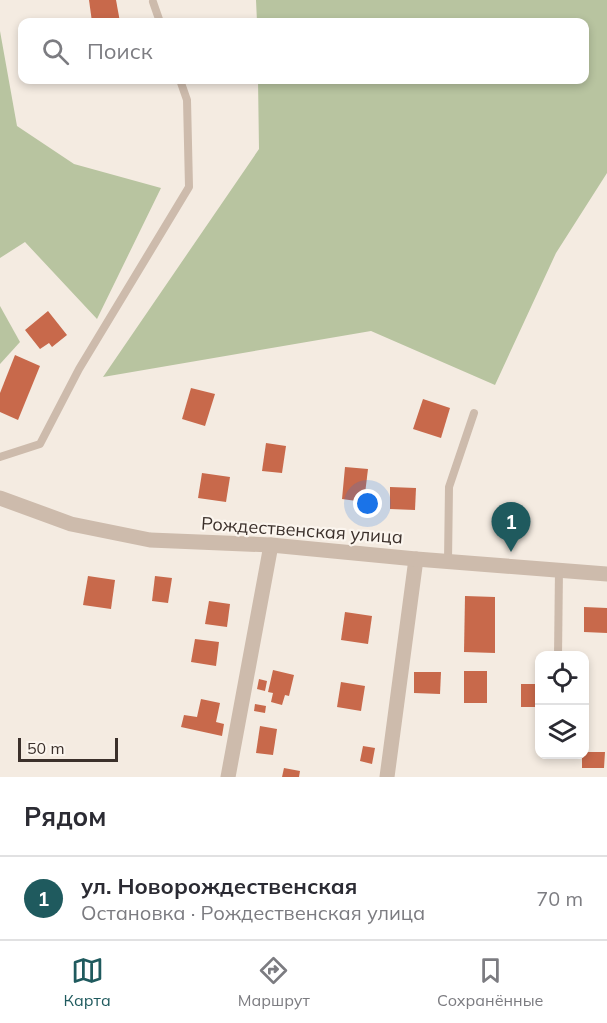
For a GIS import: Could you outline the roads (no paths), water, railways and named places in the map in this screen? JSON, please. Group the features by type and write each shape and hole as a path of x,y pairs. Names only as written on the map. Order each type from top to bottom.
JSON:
{"street":[{"name":"Рождественская улица","path":"0,498 71,524 150,540 271,545 607,574"},
{"path":"228,777 271,545"},
{"path":"387,777 416,559"}],"lane":[{"path":"153,2 159,18"},
{"path":"0,457 40,444 79,369 189,188 187,100 181,84"},
{"path":"448,561 449,487 474,413"},
{"path":"558,651 559,570"}],"place":[{"name":"ул. Новорождественская","path":"511,552"}]}
